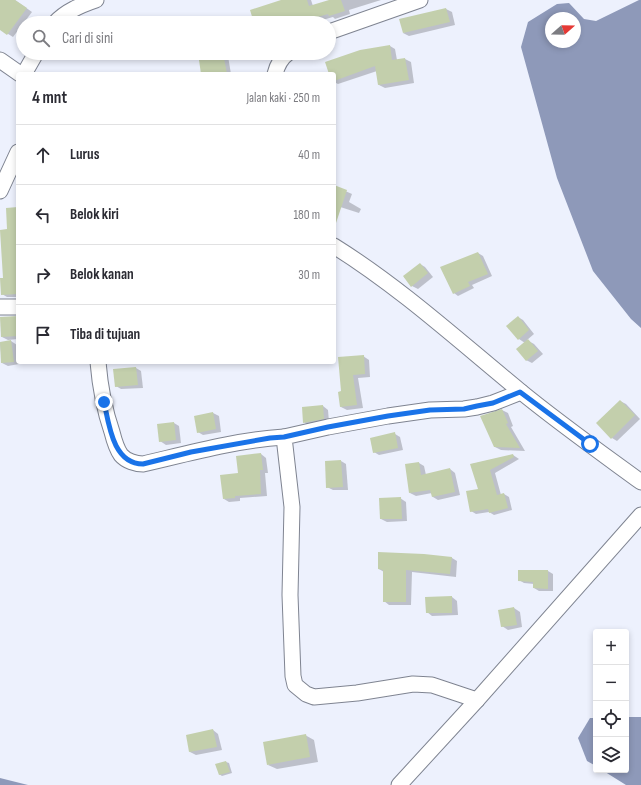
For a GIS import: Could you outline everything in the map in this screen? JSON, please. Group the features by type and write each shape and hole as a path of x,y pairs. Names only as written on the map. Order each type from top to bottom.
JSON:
{"street":[{"path":"63,16 75,8 96,0"},
{"path":"336,30 420,0"},
{"path":"0,60 17,72"},
{"path":"25,72 32,60"},
{"path":"276,72 281,60"},
{"path":"0,191 16,156"},
{"path":"336,247 365,265 406,296 520,392 641,482"},
{"path":"0,307 16,307"},
{"path":"98,364 100,385 108,421 116,446 122,456 137,464 143,464 191,452 270,438 284,437 388,416 430,410 464,409 493,403 520,392"},
{"path":"284,437 292,507 290,595 293,676 295,685 306,694 314,697 357,693 413,684 432,685 477,700"},
{"path":"399,785 641,516"}],"water":[{"path":"641,0 641,328 631,319 593,271 557,178 521,47 528,22 557,4 569,3 577,12 545,12 545,48 581,48 581,16 584,19 596,21"},
{"path":"629,717 641,717 641,785 626,785 607,773 629,773"},
{"path":"590,718 593,718 593,764 587,761 578,738"},
{"path":"0,778 28,785 0,785"}],"building":[{"path":"0,0 15,0 27,8 21,16 16,16 16,23 7,35 0,30"},
{"path":"281,0 307,0 309,6 329,0 341,0 345,11 329,16 328,14 321,16 252,16 250,10"},
{"path":"446,8 450,22 403,33 399,19"},
{"path":"390,45 392,60 405,58 409,80 378,85 375,66 336,80 336,72 328,72 325,62 336,60 336,58 360,50"},
{"path":"199,60 224,60 227,72 201,72"},
{"path":"336,186 347,190 336,223"},
{"path":"16,207 16,294 1,295 0,278 3,278 0,230 7,229 6,208"},
{"path":"478,252 488,274 468,282 470,286 453,294 440,267"},
{"path":"420,263 428,273 411,287 403,276"},
{"path":"16,316 16,336 1,337 0,317"},
{"path":"518,316 529,330 518,340 506,326"},
{"path":"528,339 538,351 526,361 516,349"},
{"path":"11,340 14,362 1,363 0,342"},
{"path":"364,355 365,374 353,375 357,405 340,407 338,392 341,391 338,357"},
{"path":"136,367 138,385 115,387 113,369"},
{"path":"620,400 635,415 611,439 596,423"},
{"path":"323,405 324,419 303,423 302,407"},
{"path":"502,409 508,423 506,424 520,448 494,447 480,416"},
{"path":"213,412 216,429 197,433 194,416"},
{"path":"174,422 176,440 159,442 157,424"},
{"path":"395,432 398,448 373,453 370,438"},
{"path":"261,453 263,470 260,470 261,494 235,496 235,498 223,499 220,475 238,473 236,456"},
{"path":"513,454 514,457 490,470 497,495 504,493 508,508 489,513 488,509 470,512 466,491 478,489 470,464"},
{"path":"341,460 343,487 326,488 325,461"},
{"path":"419,462 421,475 450,468 455,492 432,497 430,490 409,493 405,464"},
{"path":"401,497 402,519 380,519 379,498"},
{"path":"378,552 452,557 450,574 406,570 406,602 383,602 383,570 378,569"},
{"path":"518,570 548,570 548,589 533,588 533,582 518,581"},
{"path":"452,596 452,613 426,613 425,597"},
{"path":"514,607 517,625 501,627 498,610"},
{"path":"213,729 217,747 189,752 186,735"},
{"path":"306,734 310,757 267,765 263,742"},
{"path":"226,761 230,772 219,775 215,764"}],"route":[{"path":"104,402 116,446 122,456 137,464 143,464 191,452 270,438 284,437 388,416 430,410 464,409 493,403 520,392 590,444"}]}
